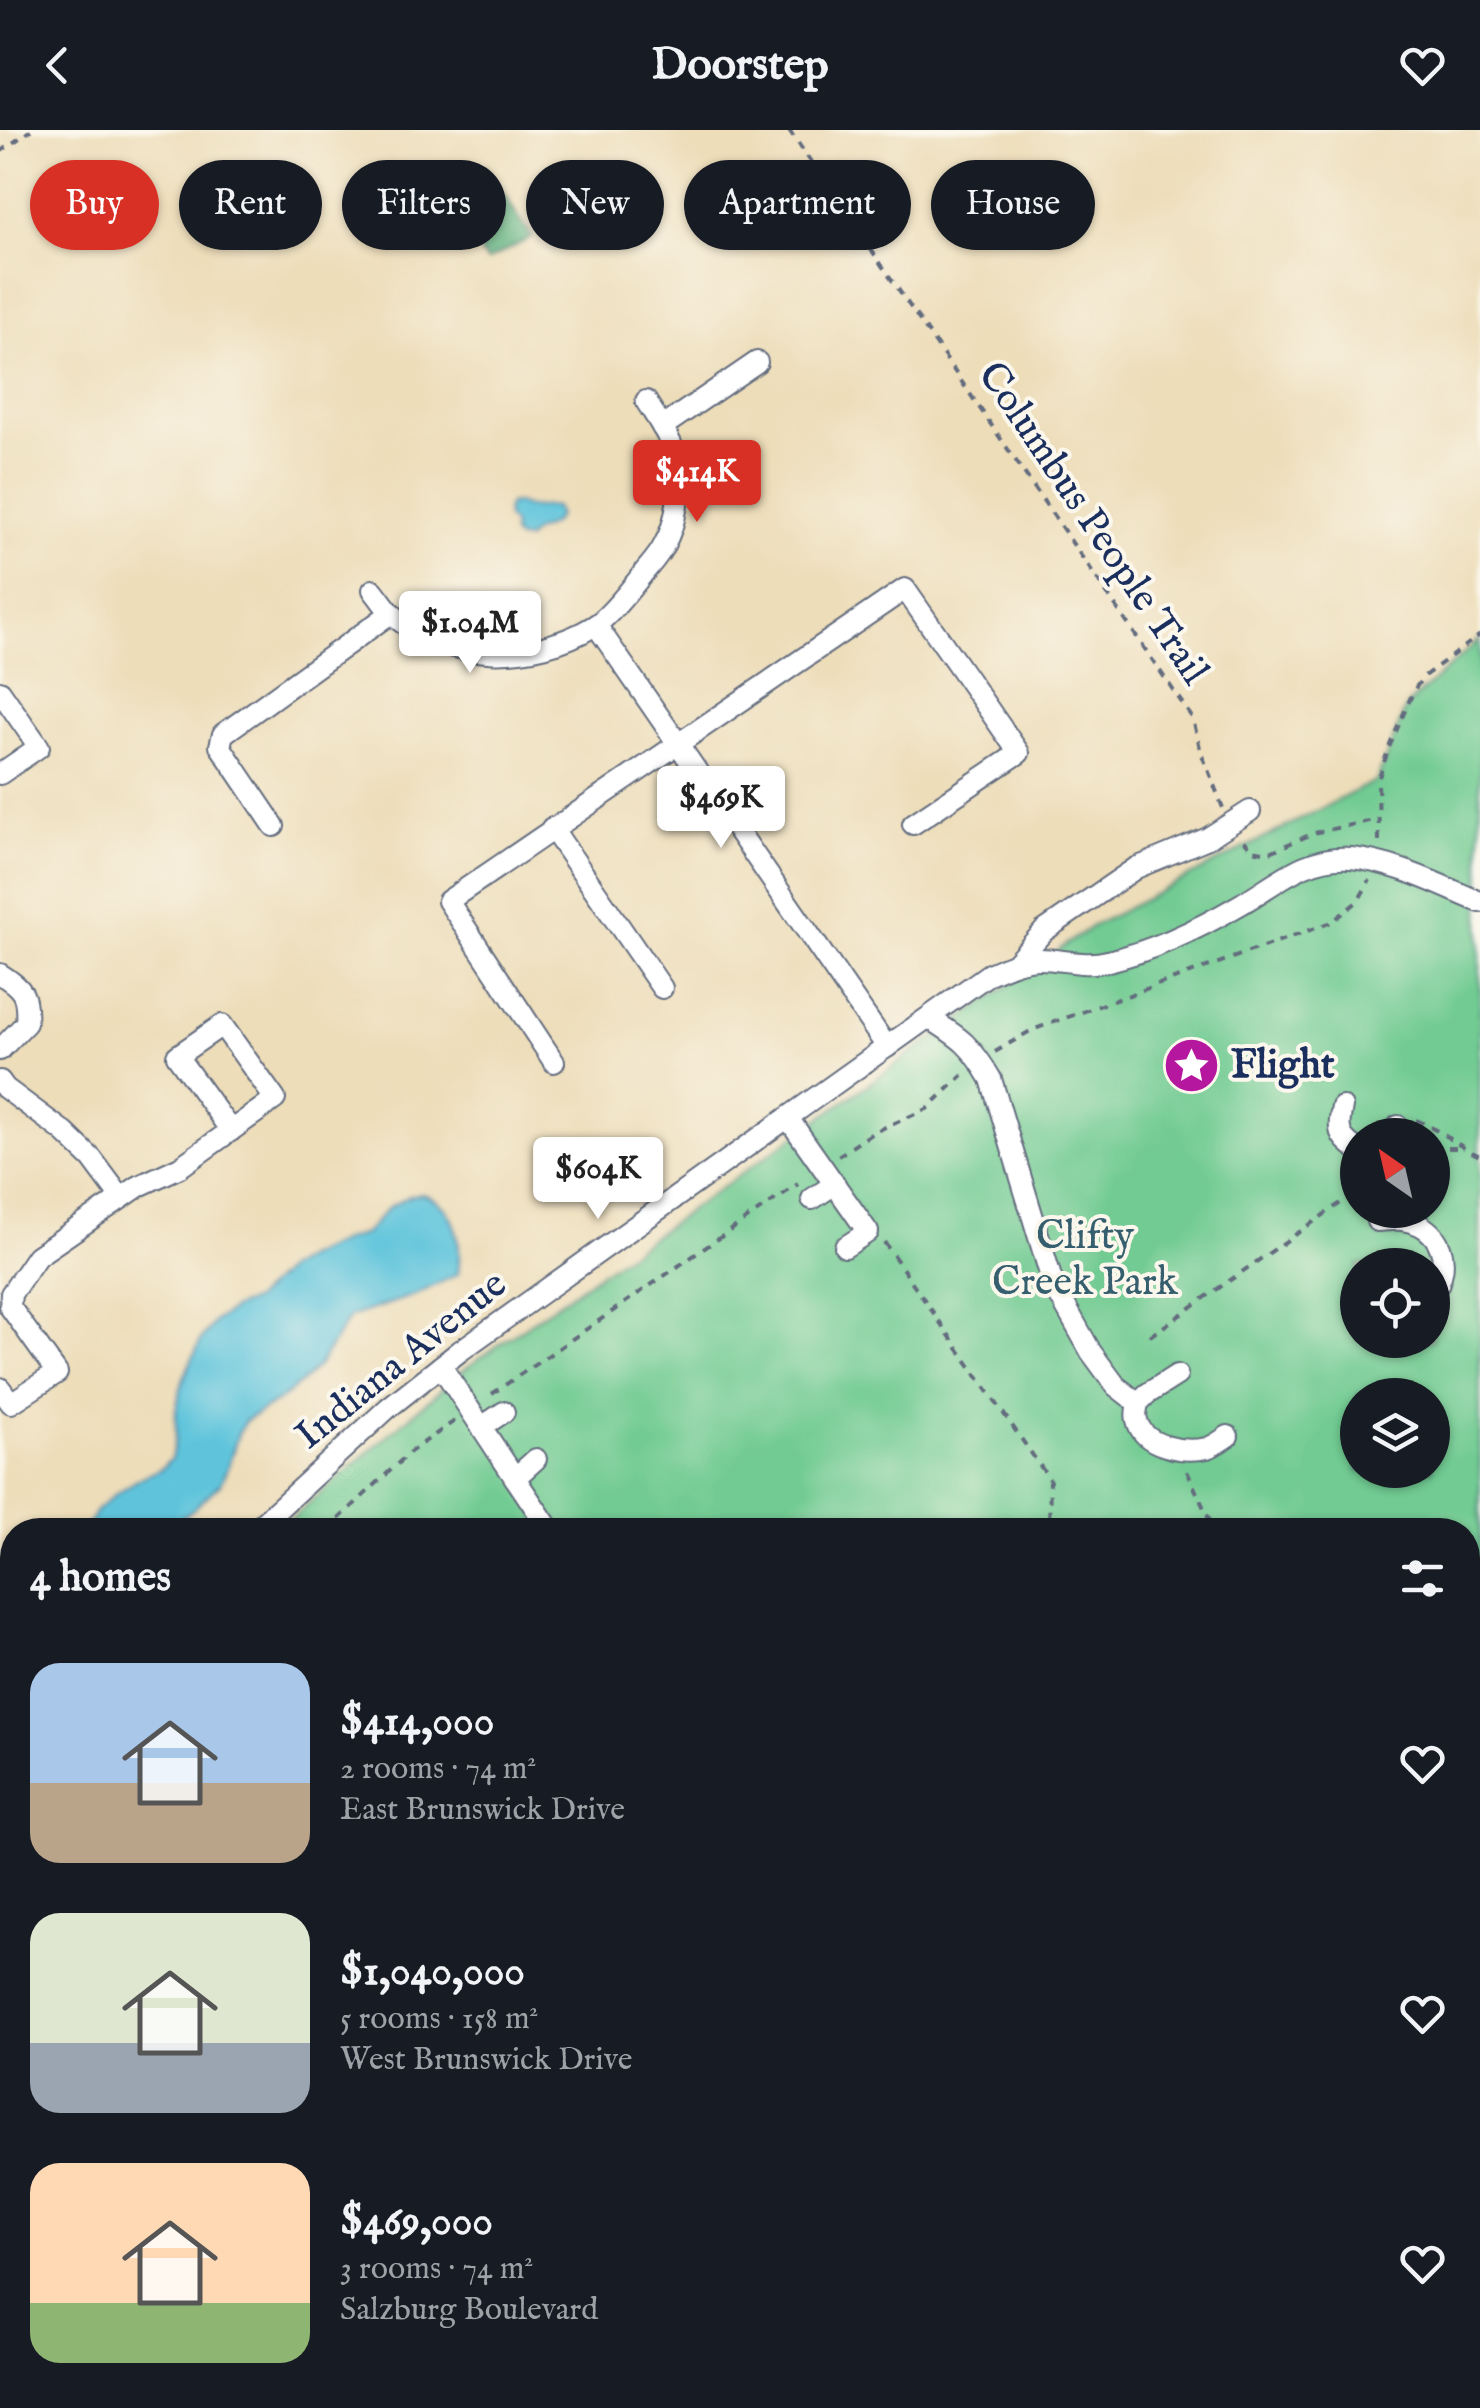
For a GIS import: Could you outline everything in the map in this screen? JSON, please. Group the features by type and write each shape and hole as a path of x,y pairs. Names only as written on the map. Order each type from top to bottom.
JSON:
{"street":[{"path":"662,427 757,362"},
{"path":"373,590 392,613 424,636 466,650 518,652 555,643 596,626 665,545 679,500 677,459 646,402"},
{"path":"554,1062 448,901 905,589 1019,753 913,824"},
{"path":"274,826 220,746 222,734 392,613"},
{"path":"596,626 887,1047"},
{"path":"0,691 38,747 0,774"},
{"path":"1014,963 1044,931 1136,868 1208,838 1240,817"},
{"path":"552,828 662,988"},
{"path":"1014,963 1041,959 1078,964 1106,962 1206,923 1299,868 1324,858 1376,862 1480,902"},
{"name":"Indiana Avenue","path":"268,1518 388,1408 441,1366 989,974 1014,963"},
{"path":"0,974 17,985 27,1002 26,1023 0,1050"},
{"path":"928,1018 962,1039 992,1079 1053,1284 1091,1352 1116,1386 1138,1403"},
{"path":"0,1388 11,1403 56,1373 5,1311 11,1294 37,1256 139,1186 180,1166 231,1131 275,1099 222,1024 177,1056 231,1131"},
{"path":"0,1081 92,1158 122,1198"},
{"path":"1340,1131 1342,1107"},
{"path":"788,1118 868,1232 845,1247"},
{"path":"812,1199 829,1175"},
{"path":"1424,1228 1441,1248"},
{"path":"441,1366 542,1518"},
{"path":"1177,1374 1138,1403 1137,1420 1146,1435 1178,1450 1208,1448 1228,1436"},
{"path":"477,1418 504,1412"},
{"path":"515,1478 536,1459"}],"path":[{"path":"0,152 31,130"},
{"name":"Columbus People Trail","path":"788,130 1193,719 1225,814 1240,817 1252,850 1268,854 1314,832 1378,820"},
{"path":"340,1518 410,1452 477,1418 829,1175 874,1132 927,1109 980,1060 1032,1030 1332,922 1348,911 1370,882 1376,862 1378,780 1414,690 1423,678 1480,635"},
{"path":"1450,1139 1480,1156"},
{"path":"1450,1148 1462,1148"},
{"path":"1150,1336 1340,1204"},
{"path":"868,1232 879,1234 1050,1480 1048,1518"},
{"path":"1178,1450 1209,1518"}],"green space":[{"path":"506,197 526,228 526,240 487,261 479,250 506,250"},
{"name":"Clifty Creek Park","path":"1480,639 1480,1518 292,1518 466,1368 1091,927 1377,780 1407,705"}],"water":[{"path":"509,504 555,507 558,515 552,524 526,540 517,539 506,513"},
{"path":"422,1194 434,1199 450,1216 458,1238 458,1274 415,1295 349,1317 307,1377 245,1421 220,1484 181,1518 92,1518 117,1493 161,1469 171,1459 184,1377 201,1340 215,1321 254,1300 286,1270 307,1257 365,1234 389,1207"}],"place":[{"name":"Flight","path":"1192,1066"}]}
